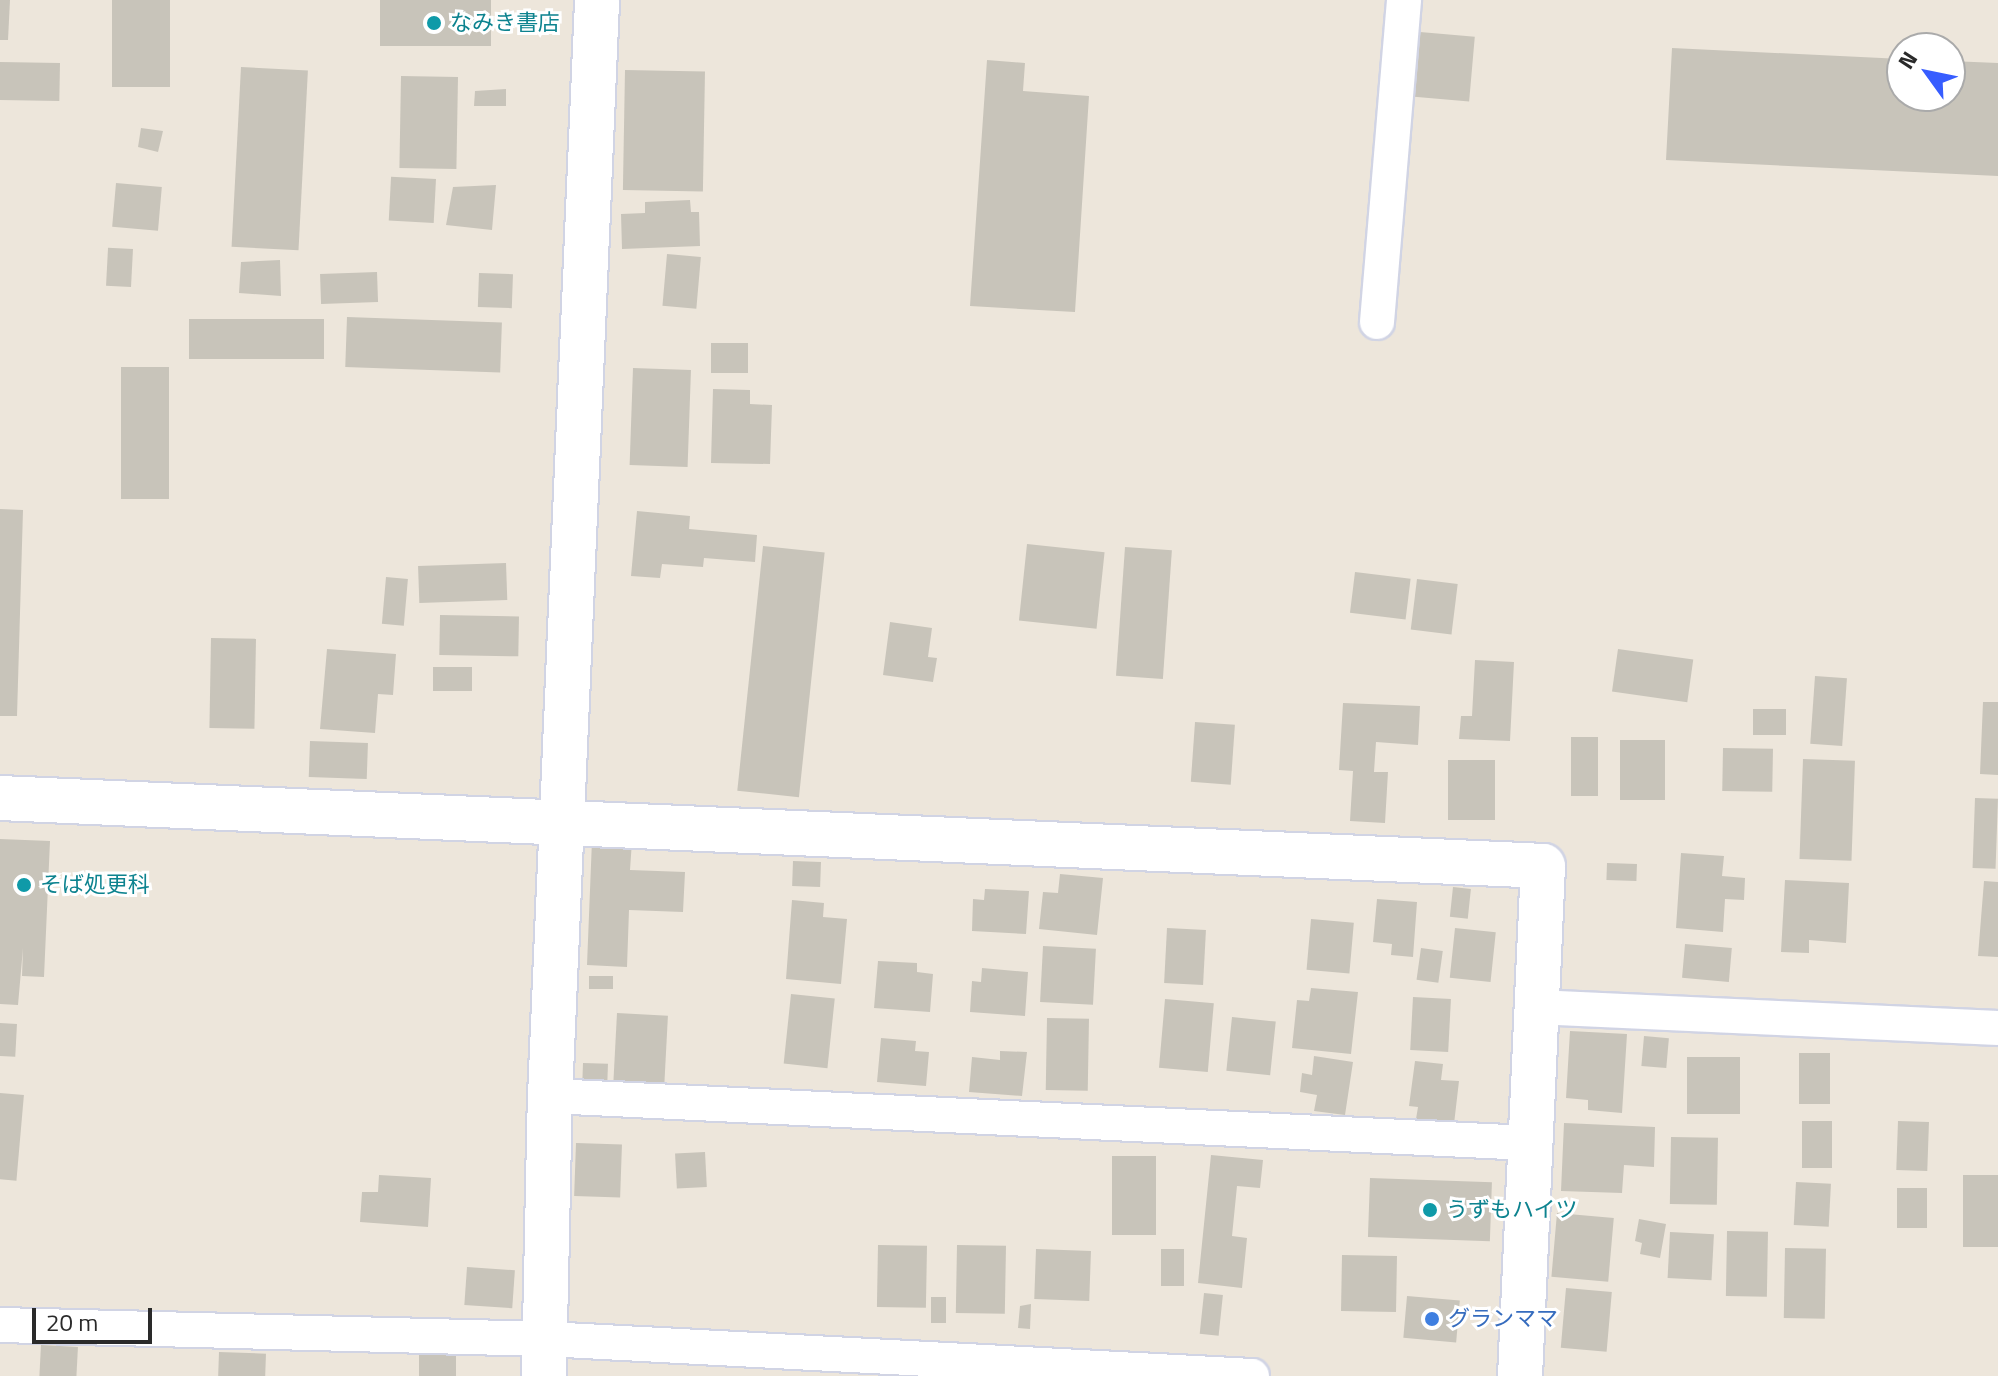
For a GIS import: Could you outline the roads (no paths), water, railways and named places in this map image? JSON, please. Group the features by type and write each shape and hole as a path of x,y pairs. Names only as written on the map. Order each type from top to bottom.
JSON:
{"street":[{"path":"545,1357 550,1096 566,823 597,0"},
{"path":"1377,322 1404,0"},
{"path":"0,798 1543,866 1527,1143 1520,1376"},
{"path":"1536,1007 1998,1028"},
{"path":"550,1096 1527,1143"},
{"path":"0,1325 545,1357 1252,1376"}],"place":[{"name":"なみき書店","path":"434,23"},
{"name":"そば処更科","path":"24,885"},
{"name":"うずもハイツ","path":"1430,1210"},
{"name":"グランママ","path":"1432,1319"}]}
